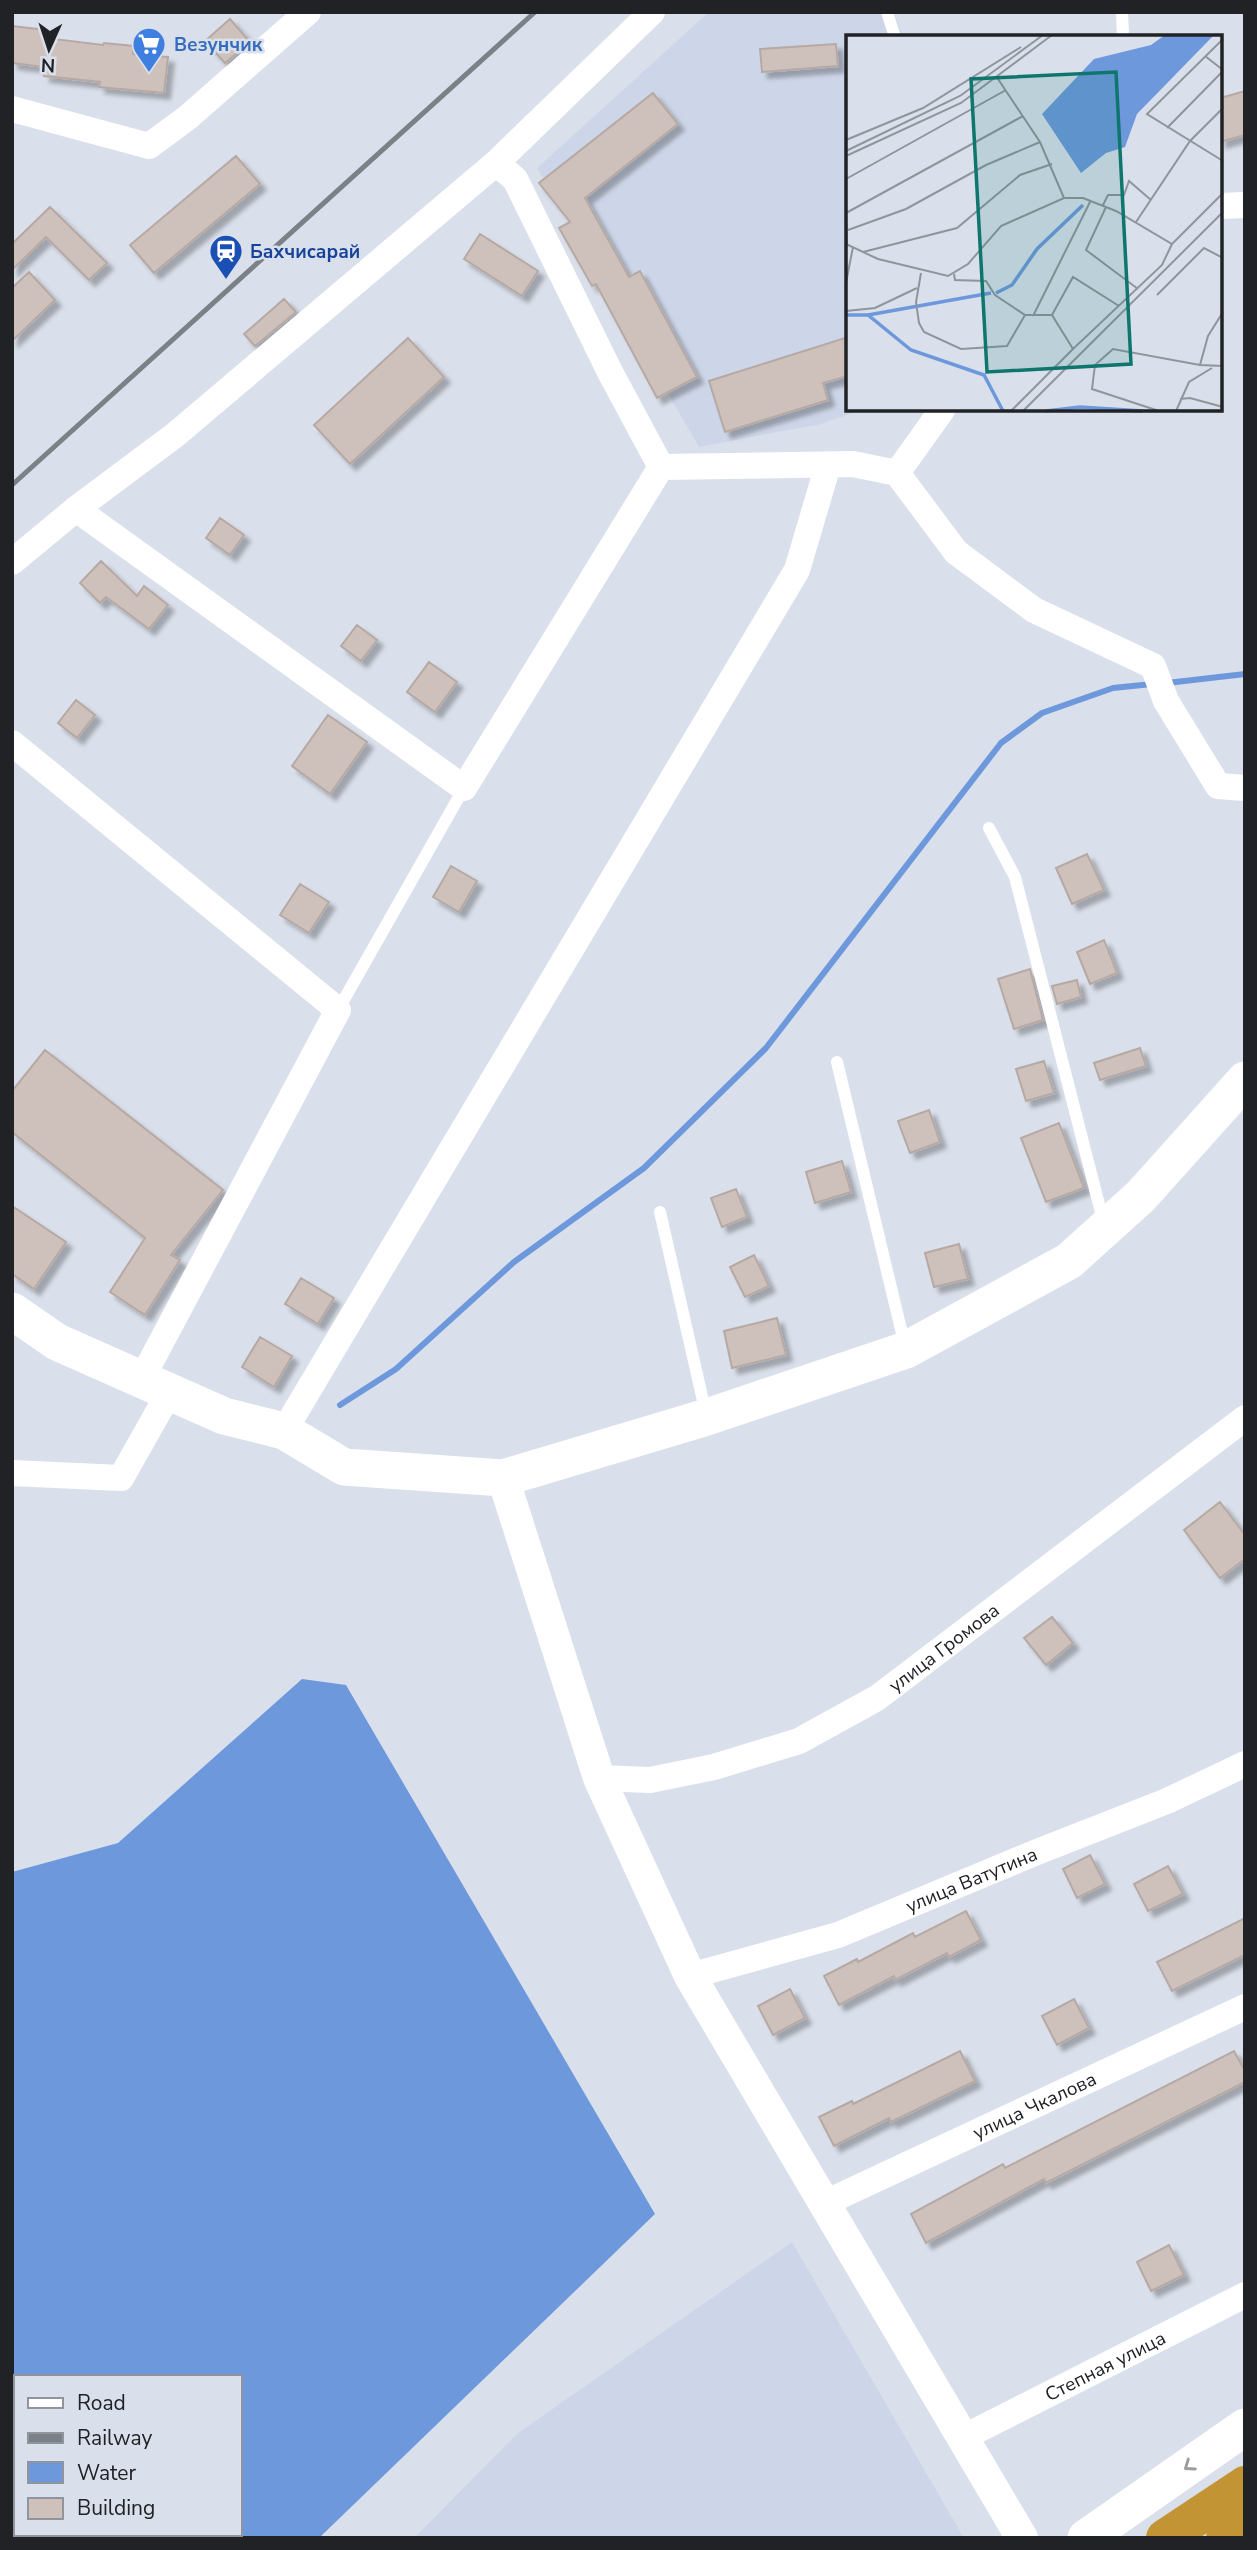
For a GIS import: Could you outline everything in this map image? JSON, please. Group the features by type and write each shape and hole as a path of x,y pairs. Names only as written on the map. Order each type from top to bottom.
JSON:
{"highway":[{"path":"1165,2538 1245,2486"},
{"path":"1225,2538 1245,2525"}],"main road":[{"path":"12,1311 57,1342 224,1416 284,1431 344,1468 503,1478 707,1417 906,1350 1069,1261 1140,1196 1245,1080"},
{"path":"1086,2538 1245,2427"}],"street":[{"path":"12,109 149,146 187,118 308,12"},
{"path":"12,562 76,509 175,435 496,163 652,12"},
{"path":"496,163 516,179 610,372 661,467"},
{"path":"1222,206 1245,205"},
{"path":"897,473 941,411"},
{"path":"661,467 853,464 897,473 956,552 1034,610 1153,666 1166,701 1218,786 1245,788"},
{"path":"284,1431 797,570 828,465"},
{"path":"76,509 464,788 661,467"},
{"path":"12,743 338,1010 155,1386 121,1478 12,1473"},
{"name":"улица Громова","path":"599,1778 650,1780 715,1767 799,1741 877,1698 1245,1418"},
{"path":"503,1478 599,1778 690,1976 1022,2538"},
{"name":"улица Ватутина","path":"690,1976 838,1935 1167,1801 1245,1764"},
{"name":"улица Чкалова","path":"825,2203 1245,2007"},
{"name":"Степная улица","path":"964,2437 1245,2295"}],"lane":[{"path":"887,12 894,35"},
{"path":"1122,12 1123,35"},
{"path":"338,1010 464,788"},
{"path":"989,828 1015,877 1105,1228"},
{"path":"836,1062 906,1350"},
{"path":"660,1212 707,1417"}],"shaded area":[{"path":"709,12 894,12 902,35 846,35 846,411 858,411 821,424 699,447 537,168"},
{"path":"792,2242 964,2538 414,2538 518,2433"}],"water":[{"path":"302,1679 346,1685 655,2214 319,2538 12,2538 12,1872 118,1843"}],"building":[{"path":"230,19 250,42 225,63 205,41"},
{"path":"12,26 46,30 45,38 134,46 133,54 168,57 164,93 99,87 100,82 44,76 45,67 12,63"},
{"path":"836,44 838,66 762,72 760,49"},
{"path":"1245,91 1245,135 1222,141 1222,97"},
{"path":"653,93 678,124 585,198 629,277 640,271 697,377 657,398 596,284 592,286 559,228 570,222 539,183"},
{"name":"Бахчисарай","path":"236,156 260,184 154,273 130,245"},
{"path":"50,207 107,263 89,280 46,237 12,270 12,244"},
{"path":"480,234 538,271 522,296 464,259"},
{"path":"29,272 55,300 12,341 12,288"},
{"path":"284,299 296,312 255,346 244,334"},
{"path":"408,338 444,377 350,464 314,425"},
{"path":"846,338 846,377 823,383 828,400 725,432 709,381"},
{"path":"220,518 244,535 230,555 206,538"},
{"path":"101,561 137,596 144,586 168,605 149,629 106,597 100,603 80,583"},
{"path":"357,625 377,640 361,661 341,646"},
{"path":"429,662 457,682 435,712 407,692"},
{"path":"76,700 95,715 77,738 58,723"},
{"path":"328,715 367,742 330,794 292,766"},
{"path":"1087,854 1104,890 1072,904 1056,868"},
{"path":"451,866 477,881 459,912 433,897"},
{"path":"300,884 329,902 309,933 280,915"},
{"path":"1104,940 1117,973 1090,984 1077,952"},
{"path":"1030,969 1043,1020 1014,1029 998,979"},
{"path":"1077,980 1081,997 1057,1004 1052,986"},
{"path":"1140,1048 1146,1066 1100,1080 1094,1063"},
{"path":"45,1050 223,1190 171,1255 180,1260 145,1315 110,1292 145,1238 12,1132 12,1091"},
{"path":"1044,1061 1054,1093 1026,1101 1016,1069"},
{"path":"929,1110 940,1142 910,1153 898,1121"},
{"path":"1059,1123 1084,1188 1046,1202 1021,1138"},
{"path":"842,1161 851,1192 815,1203 806,1172"},
{"path":"736,1189 747,1217 722,1227 711,1198"},
{"path":"12,1206 66,1242 34,1289 12,1274"},
{"path":"959,1244 968,1279 934,1287 925,1253"},
{"path":"754,1255 769,1286 745,1297 730,1267"},
{"path":"301,1278 334,1298 318,1324 285,1304"},
{"path":"777,1318 786,1355 732,1368 724,1331"},
{"path":"260,1337 292,1356 274,1387 242,1367"},
{"path":"1220,1502 1245,1535 1245,1559 1220,1578 1184,1530"},
{"path":"1052,1617 1073,1643 1046,1665 1024,1638"},
{"path":"1090,1855 1105,1884 1077,1898 1063,1869"},
{"path":"1168,1866 1183,1894 1148,1911 1134,1884"},
{"path":"966,1911 981,1940 949,1957 947,1953 895,1980 894,1976 839,2005 824,1976 857,1959 858,1962 913,1933 915,1937"},
{"path":"1245,1918 1245,1955 1172,1991 1157,1962"},
{"path":"790,1989 805,2018 773,2035 758,2006"},
{"path":"1074,1999 1089,2028 1057,2045 1042,2016"},
{"path":"960,2051 975,2081 891,2122 889,2118 834,2146 819,2117 852,2101 853,2104"},
{"path":"1234,2051 1245,2071 1245,2082 1046,2183 1044,2179 926,2243 911,2214 1003,2164 1005,2168"},
{"path":"1169,2245 1184,2275 1151,2291 1137,2262"}],"waterway":[{"path":"1167,683 1245,674"},
{"path":"340,1405 396,1369 514,1262 644,1168 766,1048 1001,743 1042,713 1113,688 1152,684"}],"railway":[{"path":"12,485 535,12"}],"place":[{"name":"Везунчик","path":"149,74"},
{"name":"Бахчисарай","path":"226,281"}]}
